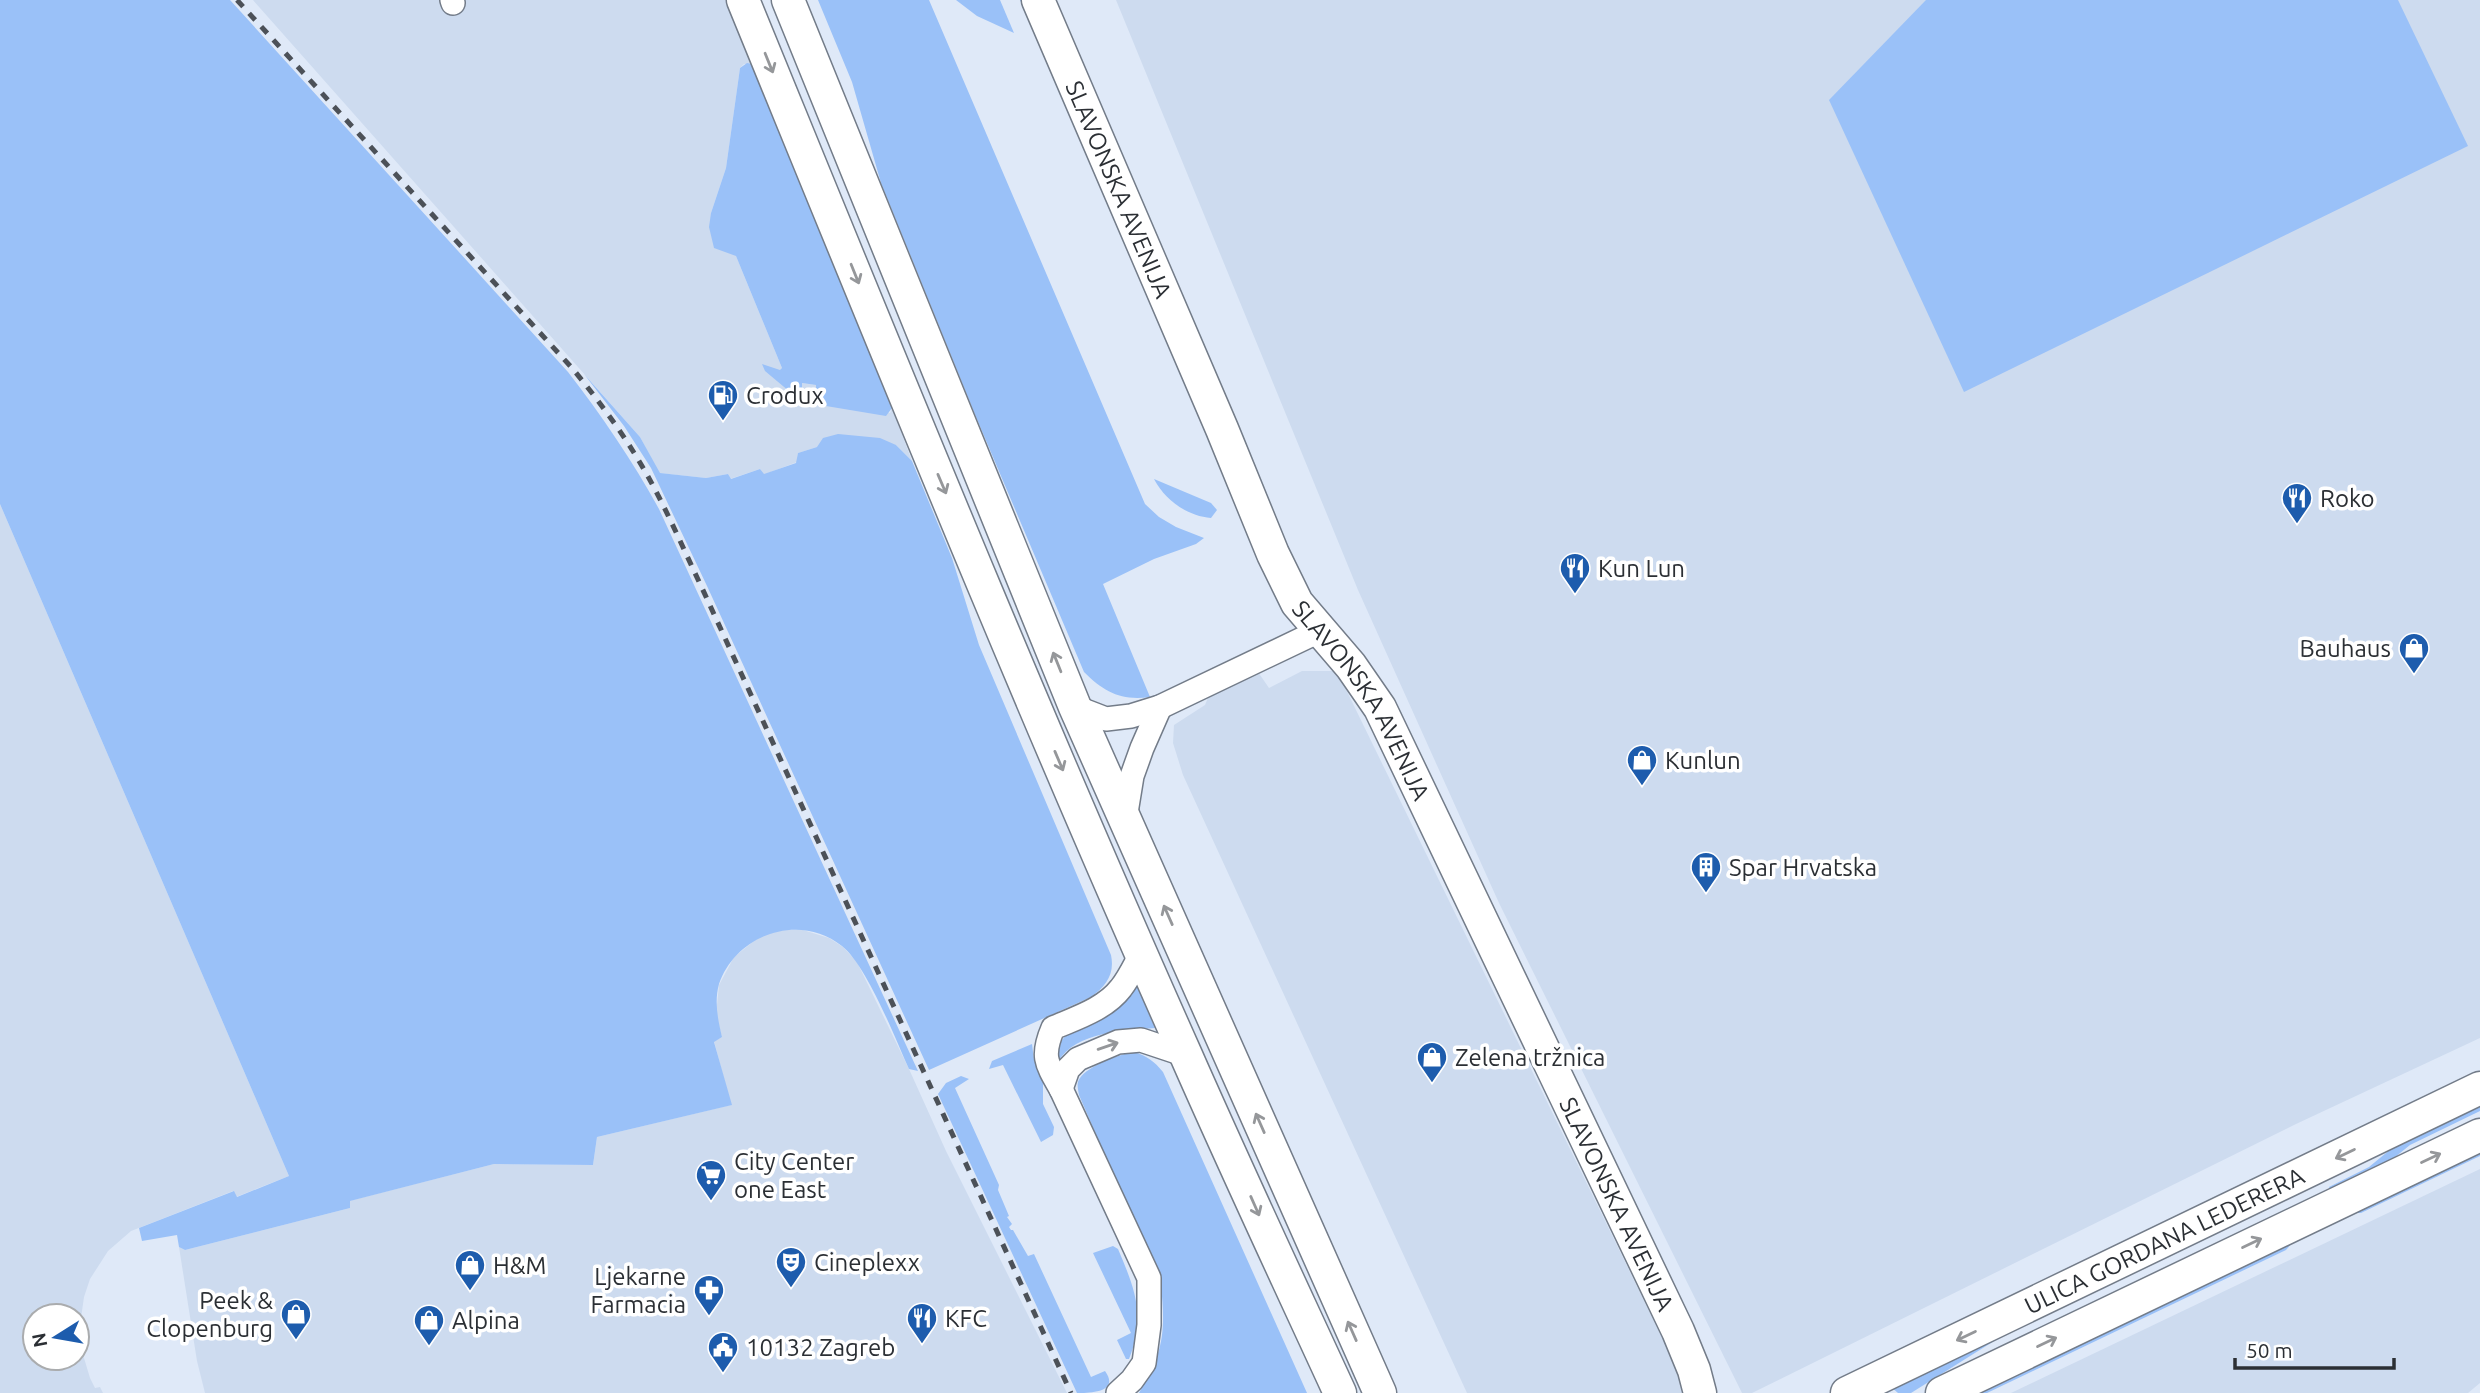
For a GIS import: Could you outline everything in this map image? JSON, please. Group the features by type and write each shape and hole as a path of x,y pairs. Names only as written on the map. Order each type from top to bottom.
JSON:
{"main road":[{"path":"743,0 929,455 1141,954 1340,1393"},
{"path":"788,0 1075,707 1380,1393"},
{"name":"SLAVONSKA AVENIJA","path":"1038,0 1273,554 1297,603 1351,666 1380,708 1687,1350 1700,1393"},
{"name":"ULICA GORDANA LEDERERA","path":"1847,1393 2480,1088"},
{"name":"ULICA GORDANA LEDERERA","path":"1942,1393 2480,1135"}],"street":[{"path":"1075,707 1106,719 1131,716 1160,707 1320,631"},
{"path":"1125,819 1132,776 1160,707"},
{"path":"1118,1393 1144,1363 1149,1325 1149,1278 1046,1064 1044,1047 1053,1028 1107,1002 1121,989 1141,954"},
{"path":"1060,1089 1068,1069 1078,1059 1118,1042 1141,1040 1186,1055"}],"shaded area":[{"path":"0,0 230,0 568,372 616,439 659,509 918,1071 909,1069 861,969 842,946 825,936 789,930 754,941 739,952 727,967 719,984 717,1004 722,1037 714,1042 732,1105 597,1137 593,1165 494,1164 350,1201 350,1208 185,1250 179,1247 177,1235 142,1241 139,1228 234,1191 237,1197 289,1176 0,504"},
{"path":"253,0 726,0 752,64 744,64 740,68 726,168 711,213 736,256 781,371 801,392 802,383 816,385 816,393 810,392 890,413 892,408 912,461 896,445 817,447 798,453 797,462 763,475 760,469 730,479 728,474 706,478 659,473 640,437"},
{"path":"818,0 929,0 1145,504 1176,527 1204,538 1196,544 1154,559 1103,584 1150,697 1130,698 1114,694 1084,672 881,183 852,82"},
{"path":"956,0 1000,0 1014,33 977,16"},
{"path":"1020,0 1025,0 1238,499 1236,504"},
{"path":"1116,0 2480,0 2480,1038 2296,1124 1752,1393 1742,1393 1499,903 1358,590"},
{"path":"1926,0 2398,0 2468,146 1964,392 1829,100"},
{"path":"747,63 752,64 892,408 886,416 808,403 809,392 816,393 816,385 802,383 802,402 765,371 762,364 780,370 782,368 736,256 714,248 709,227 711,213 726,168 740,68"},
{"path":"584,374 640,437 660,473 706,478 728,474 731,479 760,469 764,474 796,463 798,453 817,447 823,438 838,434 880,438 896,445 912,461 952,558 979,645 1111,955 1110,974 1096,993 929,1070 651,468 624,426"},
{"path":"1154,479 1211,503 1217,510 1211,518 1185,510 1164,494"},
{"path":"0,504 289,1176 236,1197 233,1191 131,1231 108,1251 90,1279 83,1302 21,1302 21,1372 88,1372 95,1388 100,1387 103,1393 0,1393"},
{"name":"Zelena tržnica","path":"1302,671 1337,671 1689,1393 1467,1393 1183,775 1173,743 1174,725 1205,705 1210,693 1258,672 1269,688"},
{"name":"City Center one East","path":"780,930 803,930 829,938 843,947 857,962 946,1151 1067,1393 205,1393 197,1361 179,1247 185,1250 350,1208 349,1201 494,1164 593,1165 597,1137 731,1105 714,1041 722,1037 716,1015 719,985 734,957 759,937"},
{"path":"1135,986 1155,1028 1088,1038 1066,1052 1058,1062 1058,1051 1066,1036 1113,1012"},
{"path":"1032,1044 1034,1060 1043,1079 1043,1104 1054,1127 1053,1135 1041,1142 1003,1065 989,1069 992,1061"},
{"path":"1134,1052 1150,1059 1163,1072 1307,1393 1139,1393 1153,1366 1161,1342 1161,1286 1079,1095 1078,1086 1080,1078 1090,1069"},
{"path":"961,1076 969,1079 955,1088 999,1185 998,1190 1009,1216 1007,1217 1012,1224 1009,1227 1028,1256 1034,1254 1091,1377 1105,1371 1109,1378 1109,1383 1102,1390 1077,1393 938,1094 946,1083"},
{"path":"2480,1102 2480,1111 2410,1145 2379,1170 2330,1190 2329,1187 2369,1167 2397,1144"},
{"path":"2480,1146 2480,1156 2361,1213 2342,1213"},
{"path":"2480,1169 2480,1383 2468,1393 2011,1393"},
{"path":"2299,1235 2286,1250 1987,1393 1966,1393"},
{"path":"1113,1246 1118,1249 1124,1263 1136,1303 1137,1329 1129,1359 1126,1359 1117,1340 1131,1333 1093,1253"},
{"path":"2037,1314 1911,1393 1898,1393 1891,1387"}],"railway":[{"path":"237,0 572,368 606,411 636,456 663,505 702,588 1071,1393"}],"place":[{"name":"Crodux","path":"723,422"},
{"name":"Roko","path":"2297,525"},
{"name":"Kun Lun","path":"1575,595"},
{"name":"Bauhaus","path":"2414,675"},
{"name":"Kunlun","path":"1642,787"},
{"name":"Spar Hrvatska","path":"1706,894"},
{"name":"Zelena tržnica","path":"1432,1084"},
{"name":"City Center one East","path":"711,1202"},
{"name":"Cineplexx","path":"791,1289"},
{"name":"H&M","path":"470,1292"},
{"name":"Ljekarne Farmacia","path":"709,1317"},
{"name":"Peek & Clopenburg","path":"296,1341"},
{"name":"KFC","path":"922,1345"},
{"name":"Alpina","path":"429,1347"},
{"name":"10132 Zagreb","path":"723,1374"}]}
